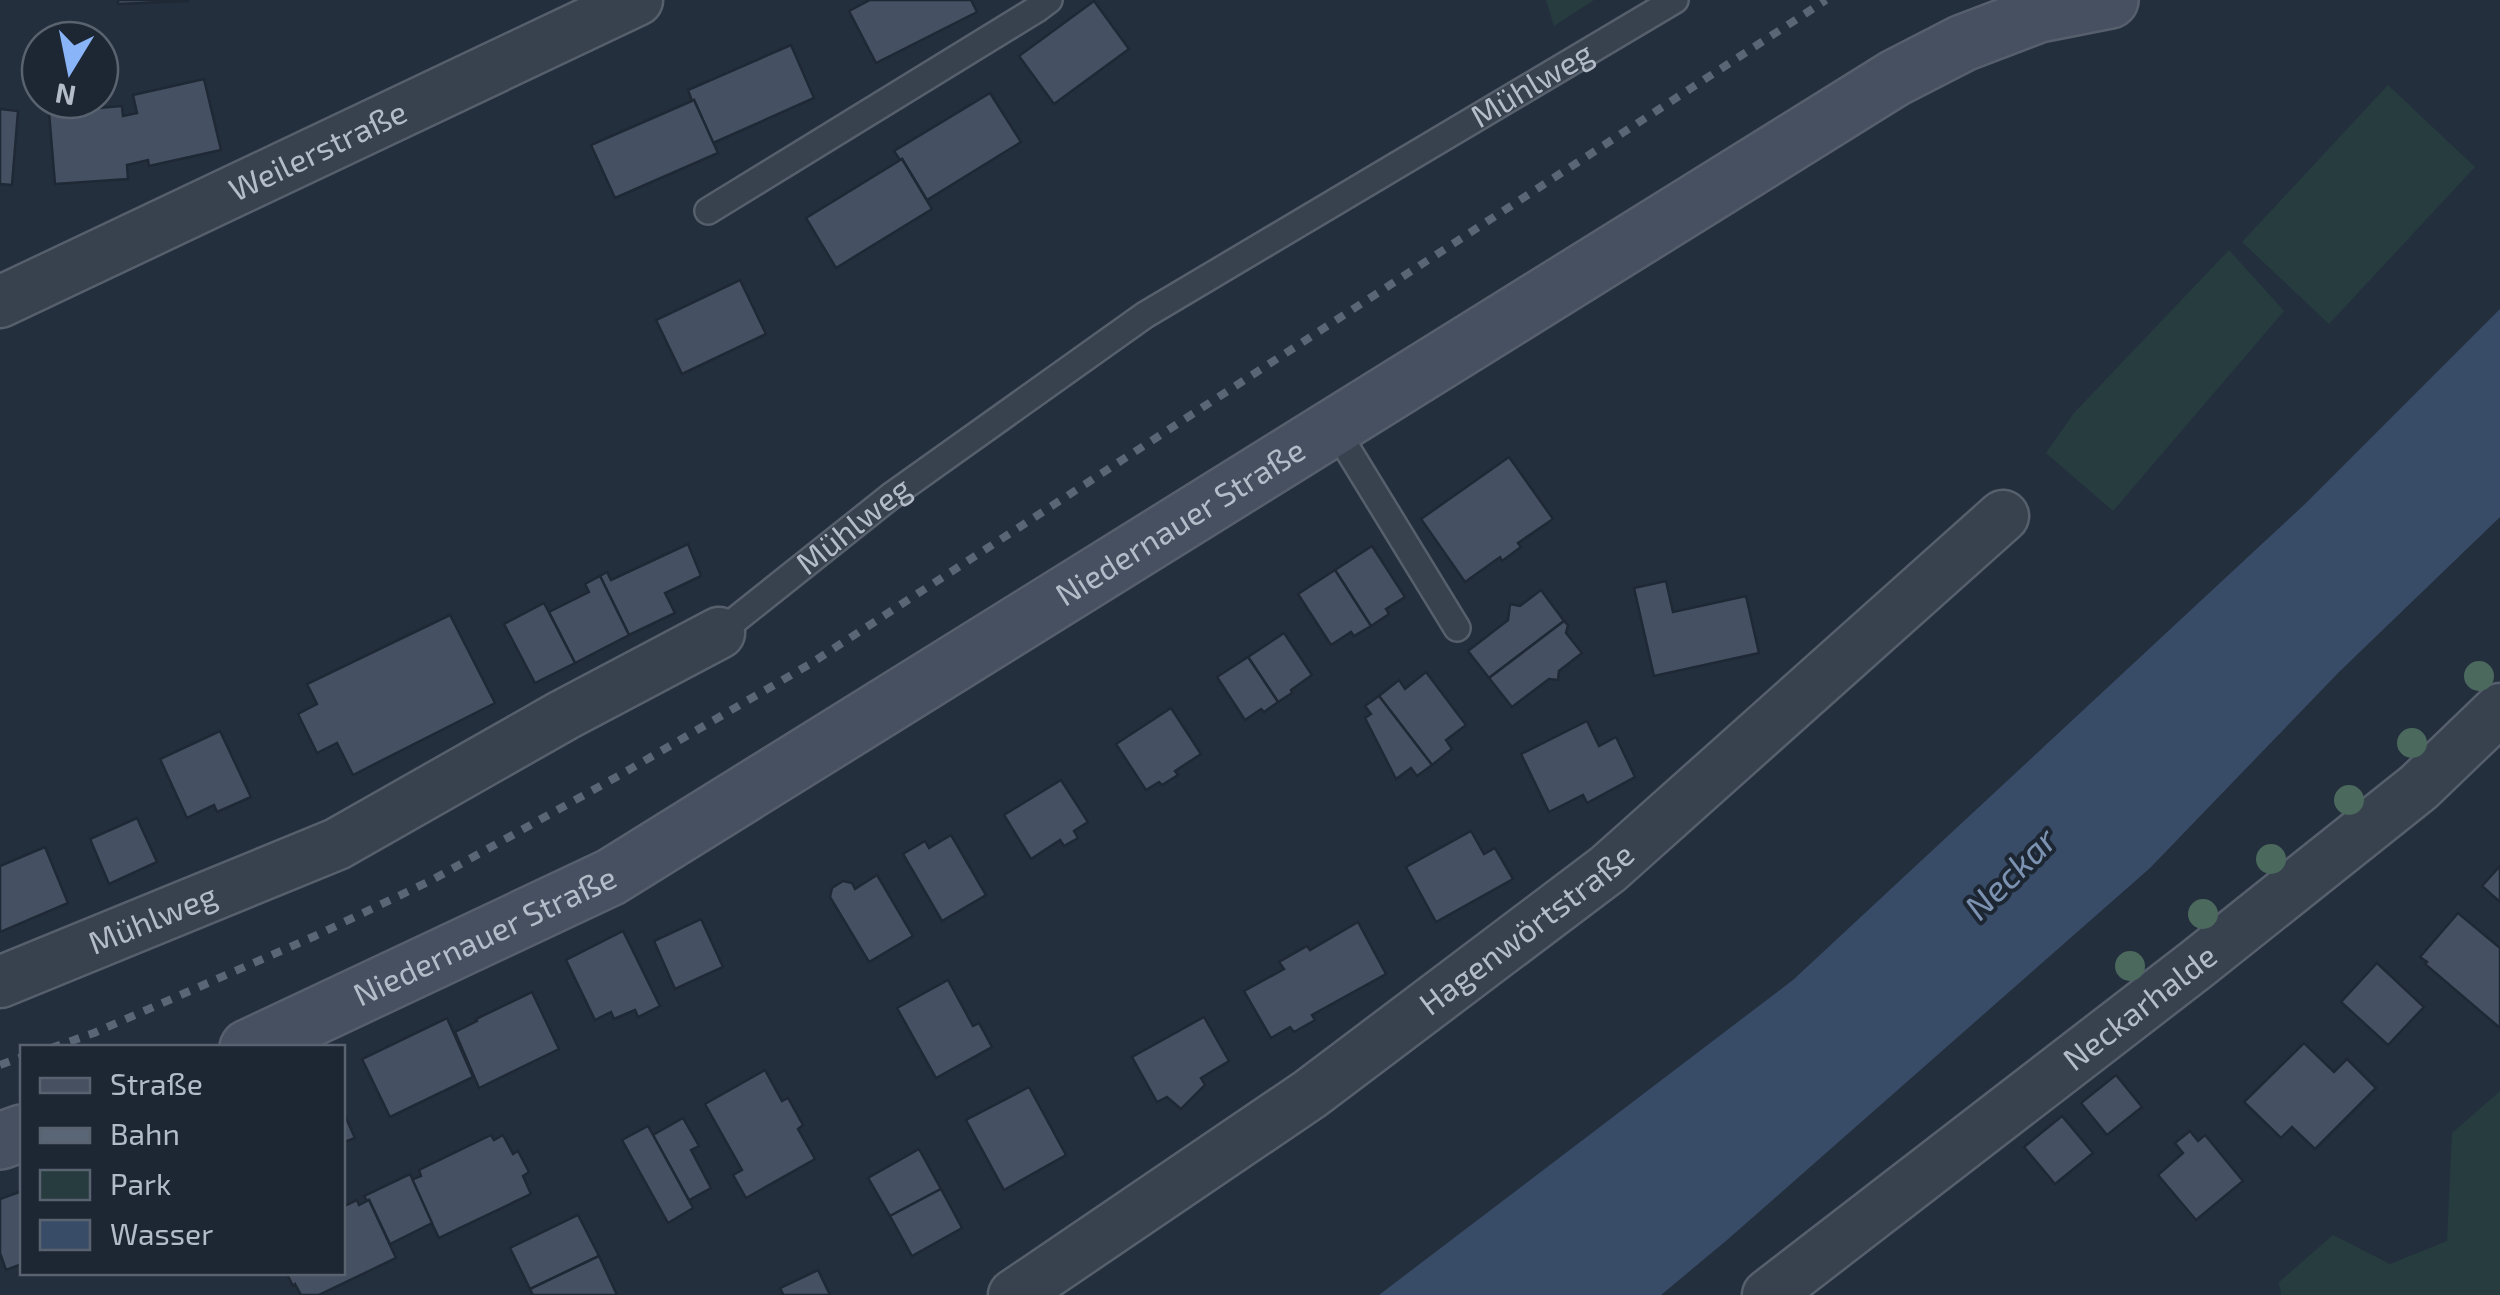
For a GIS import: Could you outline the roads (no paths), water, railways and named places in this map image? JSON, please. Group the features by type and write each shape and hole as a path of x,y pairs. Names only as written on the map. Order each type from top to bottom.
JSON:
{"main road":[{"name":"Niedernauer Straße","path":"254,1045 611,877 1895,78 1963,43 2040,14 2110,0"}],"street":[{"name":"Weilerstraße","path":"0,302 636,0"},
{"name":"Hagenwörtstraße","path":"1014,1295 1310,1094 1608,869 2003,516"},
{"name":"Mühlweg","path":"0,982 338,844 564,715 719,633"},
{"name":"Neckarhalde","path":"1768,1295 2419,787 2500,709"}],"lane":[{"path":"708,211 1048,0"},
{"name":"Mühlweg","path":"719,633 891,496 1145,314 1675,0"},
{"path":"1334,427 1458,628"}],"water":[{"name":"Neckar","path":"2500,309 2500,517 2339,672 2150,868 1661,1295 1379,1295 1793,980 2305,504"}],"railway":[{"path":"60,1045 315,936 432,880 810,664 1826,0"},
{"path":"0,1065 20,1058"}]}
